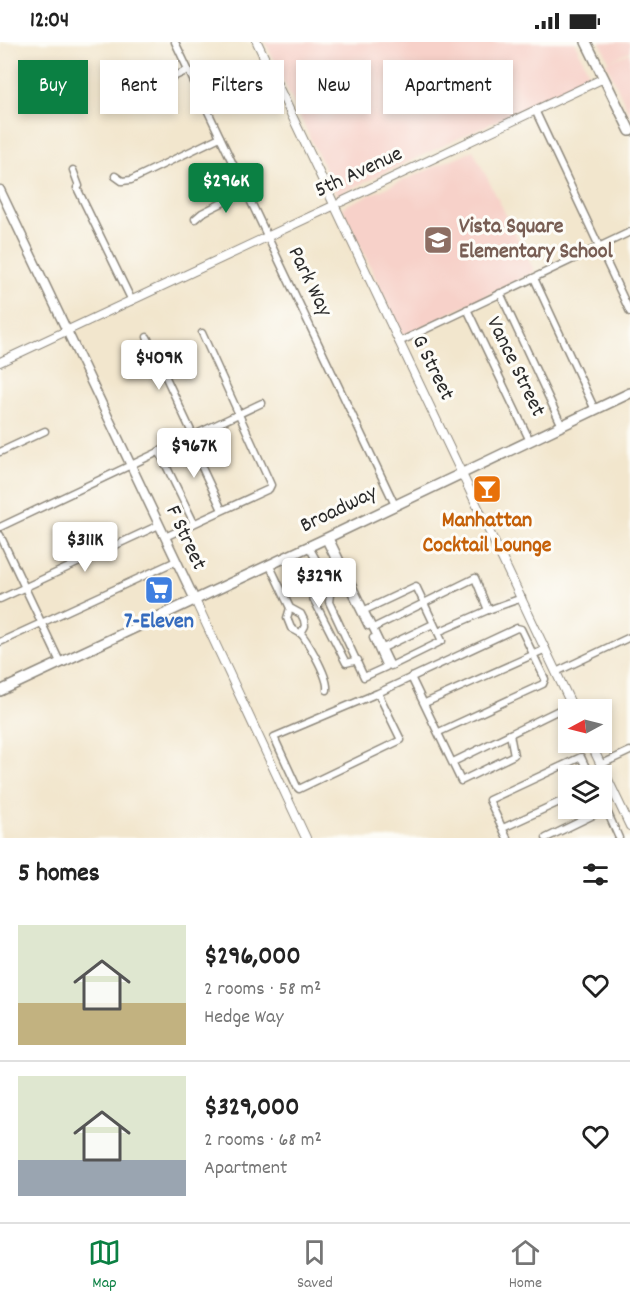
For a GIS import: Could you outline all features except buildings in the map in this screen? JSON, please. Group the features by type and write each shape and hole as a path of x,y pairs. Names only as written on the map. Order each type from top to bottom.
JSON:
{"main road":[{"path":"586,42 630,132"},
{"name":"F Street","path":"1,193 195,600"},
{"name":"Broadway","path":"0,691 309,547 630,393"}],"street":[{"name":"Park Way","path":"175,42 395,505"},
{"name":"G Street","path":"257,42 338,204 399,342 569,699"},
{"path":"178,75 188,70"},
{"name":"5th Avenue","path":"0,362 604,78"},
{"path":"535,110 630,312"},
{"path":"115,176 122,181 131,180 220,137"},
{"path":"73,170 79,186 77,188 132,301"},
{"path":"195,219 202,213 246,191"},
{"path":"399,342 630,232"},
{"path":"534,278 596,410"},
{"path":"500,293 562,426"},
{"name":"Vance Street","path":"467,309 531,441"},
{"path":"165,537 269,489 271,485 202,333"},
{"path":"147,337 222,510"},
{"path":"0,526 262,403"},
{"path":"0,452 45,431"},
{"path":"159,451 194,523"},
{"path":"0,599 159,525"},
{"path":"0,535 60,662"},
{"path":"327,538 391,666 442,641 416,586 365,610"},
{"path":"309,547 332,587 329,602 364,677 386,668 327,538"},
{"path":"291,555 346,663 357,660"},
{"path":"0,642 176,561"},
{"path":"269,564 290,608 301,614 304,620 305,626 301,633"},
{"path":"373,628 475,578 488,610"},
{"path":"438,632 522,598"},
{"name":"F Street","path":"195,600 306,838"},
{"path":"290,608 287,618 291,628 301,633 325,676 327,690"},
{"path":"383,648 433,624"},
{"path":"378,693 401,740 299,789 274,736 378,693 517,628 521,629 545,678 543,684 439,732"},
{"path":"556,672 630,637"},
{"path":"425,704 546,649"},
{"path":"411,676 461,781 514,755 510,734"},
{"path":"453,762 558,710"},
{"path":"595,753 600,765 630,750"},
{"path":"564,765 581,757 585,765"},
{"path":"507,838 489,800 558,768"},
{"path":"612,790 628,815 630,826"},
{"path":"503,828 558,803"},
{"path":"546,838 585,819"},
{"path":"610,819 617,837"}],"shaded area":[{"path":"265,42 575,42 588,71 586,79 513,113 513,60 383,60 383,114 511,114 337,195 299,114 371,114 371,60 296,60 296,108 284,82 284,60 273,60"},
{"path":"600,42 630,42 630,51 609,61"},
{"path":"630,53 630,115 606,63"},
{"name":"Vista Square Elementary School","path":"473,150 535,272 403,336 342,207"}],"place":[{"name":"Vista Square Elementary School","path":"438,240"},
{"name":"Manhattan Cocktail Lounge","path":"487,489"},
{"name":"7-Eleven","path":"159,590"}]}
